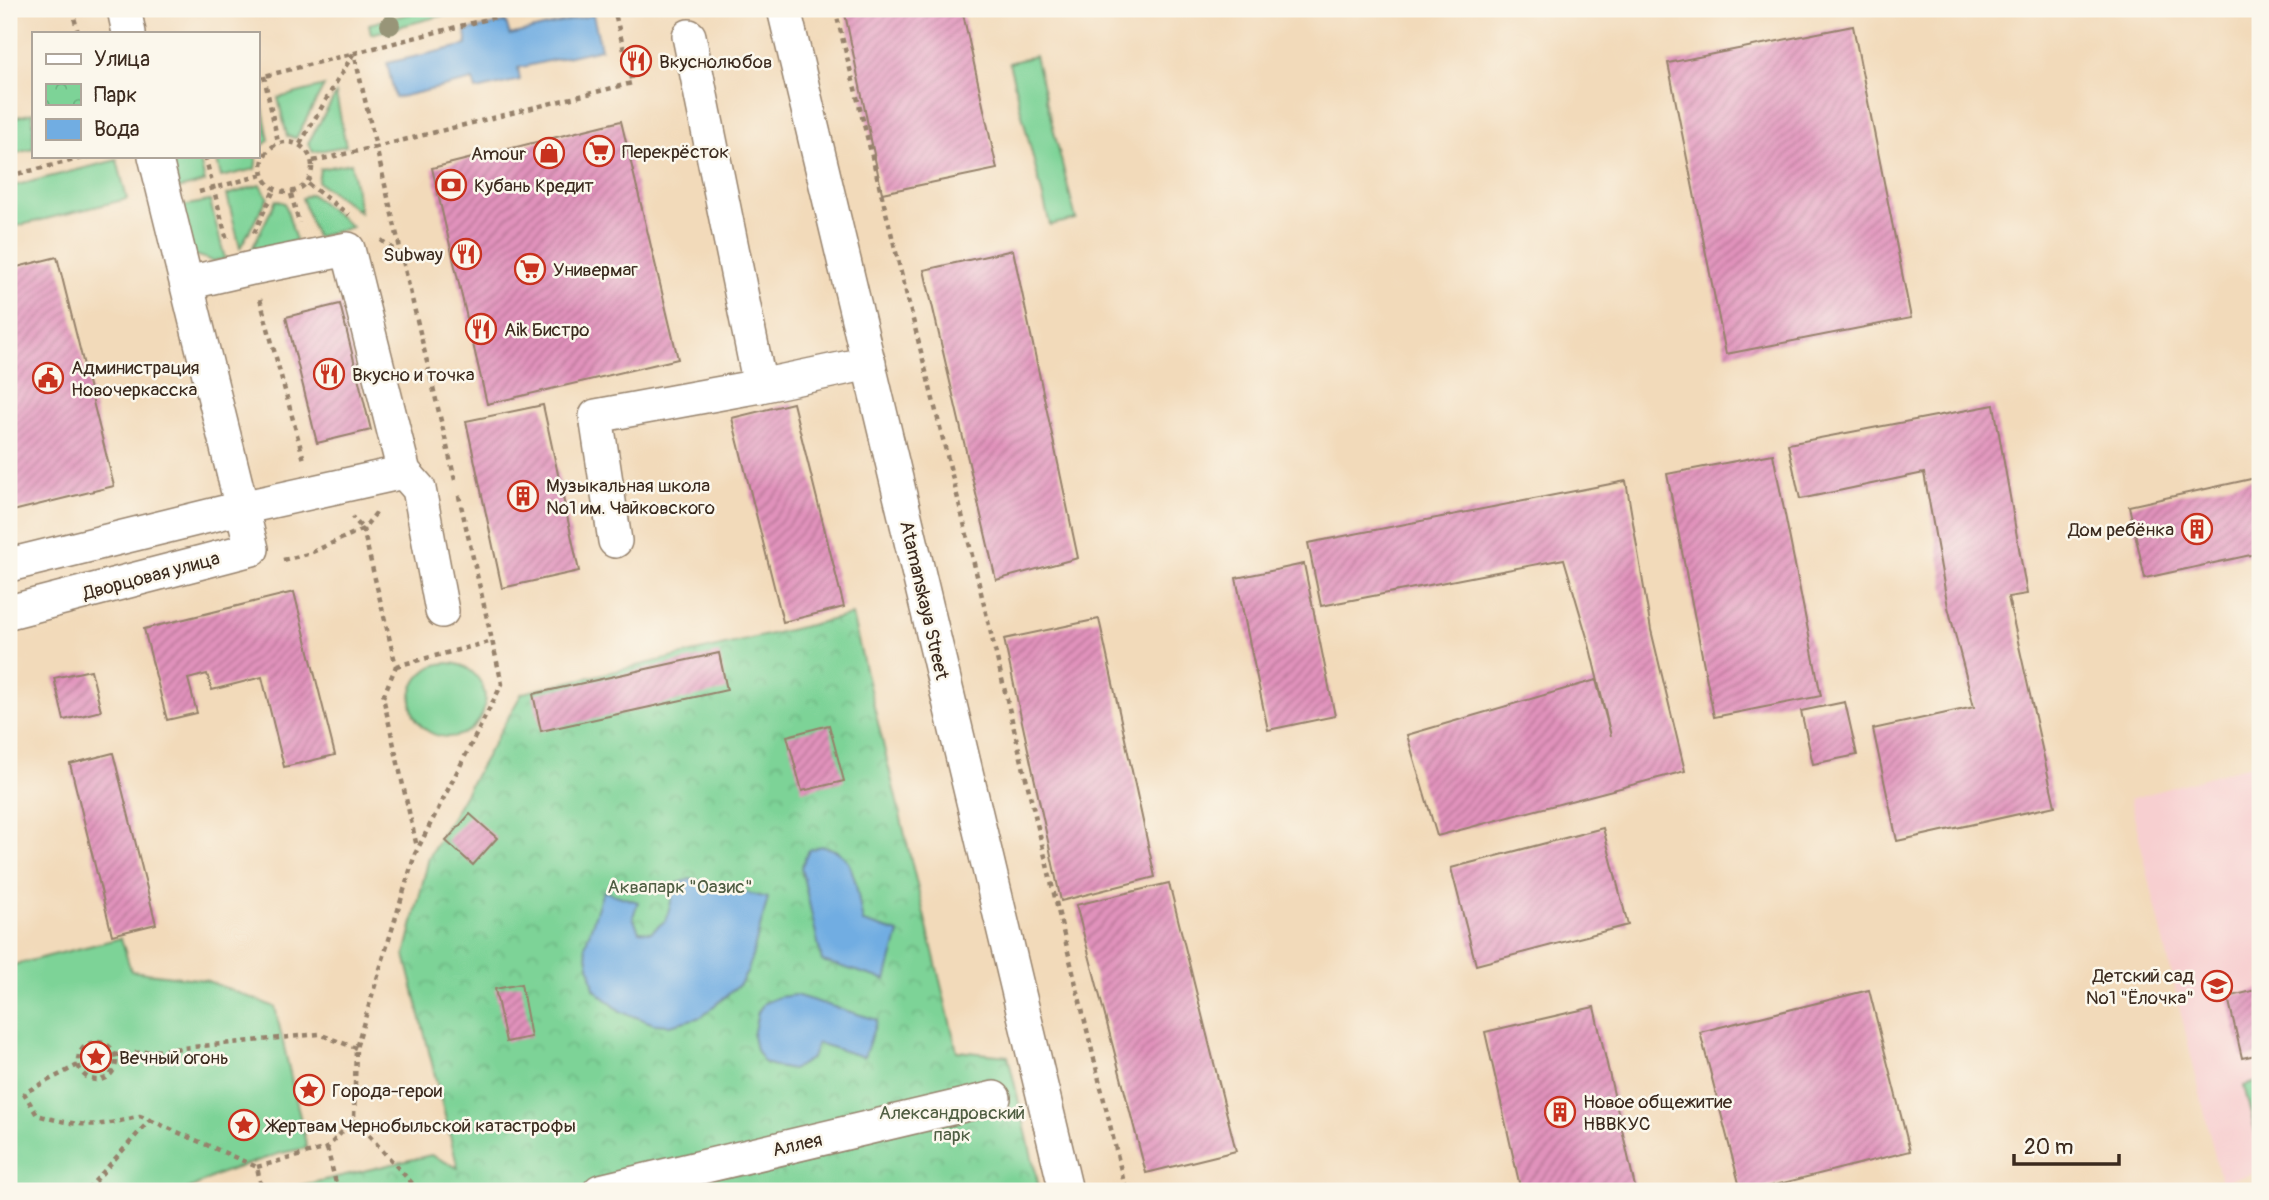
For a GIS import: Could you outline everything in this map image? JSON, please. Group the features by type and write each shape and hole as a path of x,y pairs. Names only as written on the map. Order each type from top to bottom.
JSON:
{"street":[{"path":"124,9 129,32"},
{"name":"Atamanskaya Street","path":"784,9 1066,1191"},
{"path":"690,37 760,386"},
{"path":"156,158 242,508"},
{"path":"187,284 246,264 348,249 406,473 419,489 442,611"},
{"path":"615,541 596,416 869,363"},
{"path":"9,565 242,508 406,473"},
{"name":"Дворцовая улица","path":"9,612 252,549 242,508"},
{"name":"Аллея","path":"600,1191 994,1098"}],"path":[{"path":"72,9 78,32"},
{"path":"278,142 260,77 527,9"},
{"path":"313,161 632,83 614,9"},
{"path":"835,9 973,560 1126,1191"},
{"path":"300,144 354,53"},
{"path":"78,1065 24,1093 37,1115 69,1124 110,1125 141,1116 257,1167 327,1148 354,1119 356,1048 417,847 502,684 354,53"},
{"path":"278,142 300,144 313,161 308,184 291,194 274,190 262,175 265,154 278,142"},
{"path":"259,150 265,154"},
{"path":"9,176 83,158"},
{"path":"206,158 233,262 246,264"},
{"path":"188,195 262,175"},
{"path":"274,190 246,264 304,461 363,529 396,666 383,697 417,847"},
{"path":"363,529 406,473 445,438"},
{"path":"396,666 493,641"},
{"path":"115,1055 319,1034 356,1048"},
{"path":"92,1043 110,1047 115,1055 116,1065 111,1074 102,1080 83,1074 78,1065 84,1048 92,1043"},
{"path":"354,1119 419,1191"},
{"path":"86,1191 150,1120"},
{"path":"327,1148 338,1191"},
{"path":"257,1167 262,1191"},
{"path":"2230,1191 2260,1184"}],"shaded area":[{"name":"Детский сад №1 \"Ёлочка\"","path":"2260,762 2260,1172 2221,1182 2130,799"}],"green space":[{"path":"427,9 460,11 371,34 369,24"},
{"path":"1035,56 1076,219 1050,225 1009,63"},
{"path":"324,86 296,138 287,136 278,98"},
{"path":"336,94 346,146 313,152 308,143"},
{"path":"259,100 269,140 262,146 259,144"},
{"path":"32,113 32,149 9,155 9,119"},
{"path":"172,158 199,158 205,182 178,189"},
{"path":"216,158 257,158 255,169 221,177"},
{"path":"117,160 127,199 9,228 9,187"},
{"path":"351,163 360,212 318,182 320,169"},
{"path":"260,185 268,197 240,248 227,195"},
{"path":"311,194 352,227 316,237 302,198"},
{"path":"276,200 285,203 296,241 251,251"},
{"path":"210,201 225,259 212,261 193,254 181,206"},
{"name":"Аквапарк \"Оазис\"","path":"852,615 957,1051 1008,1056 1040,1191 277,1191 431,1155 458,1168 405,955 429,857 522,693"},
{"path":"448,663 462,666 474,674 482,686 485,700 482,714 474,726 462,734 448,737 434,734 422,726 414,714 411,700 414,686 422,674 434,666"},
{"path":"121,938 131,971 205,980 275,1007 307,1148 281,1153 219,1174 184,1191 9,1191 9,966"},
{"path":"2260,1081 2260,1150 2244,1086"}],"water":[{"path":"593,15 601,49 518,68 520,80 476,90 473,80 395,98 387,63 467,45 465,31 506,22 510,35"},
{"path":"821,846 837,851 849,863 863,922 899,933 886,980 822,961 801,867 809,850"},
{"path":"690,879 768,898 748,971 740,984 701,1017 670,1025 654,1024 620,1011 594,989 585,946 603,891 638,902 633,917 639,931 651,932 666,920 676,884"},
{"path":"795,995 877,1020 864,1057 817,1043 812,1058 792,1070 764,1062 756,1050 753,1036 758,1012 764,1003"}],"building":[{"path":"844,9 962,9 997,169 882,193"},
{"path":"1853,26 1911,318 1726,354 1668,63"},
{"name":"Универмаг","path":"621,121 678,359 487,404 432,168"},
{"path":"1013,250 1078,558 996,580 924,270"},
{"name":"Администрация Новочеркасска","path":"57,257 114,486 9,512 9,269"},
{"name":"Вкусно и точка","path":"340,304 371,430 317,443 286,317"},
{"path":"793,403 844,607 783,622 732,418"},
{"name":"Музыкальная школа №1 им. Чайковского","path":"543,405 579,571 502,588 466,421"},
{"path":"1994,405 2027,594 2008,597 2055,806 1897,841 1873,729 1974,707 1948,607 1924,473 1800,499 1788,444"},
{"path":"1773,454 1821,696 1714,717 1667,474"},
{"name":"Дом ребёнка","path":"2260,477 2260,553 2145,578 2129,506"},
{"path":"1626,481 1651,630 1685,771 1437,836 1407,735 1596,680 1611,736 1589,644 1564,559 1321,606 1308,543"},
{"path":"1304,564 1335,716 1268,730 1236,578"},
{"path":"294,592 335,755 284,767 262,677 212,690 207,674 188,679 197,713 167,720 144,629"},
{"path":"1099,619 1155,877 1061,901 1004,639"},
{"path":"719,653 727,690 541,731 533,694"},
{"path":"91,670 101,711 64,720 54,678"},
{"path":"1845,702 1857,755 1813,764 1801,711"},
{"path":"829,725 844,781 802,791 787,736"},
{"path":"113,753 156,924 112,935 70,764"},
{"path":"470,814 497,838 473,865 446,841"},
{"path":"1603,828 1628,925 1476,965 1451,868"},
{"path":"1169,883 1236,1151 1146,1173 1076,905"},
{"path":"521,984 531,1037 506,1042 495,989"},
{"path":"2260,989 2260,1054 2242,1058 2228,997"},
{"path":"1869,990 1910,1151 1751,1191 1741,1191 1700,1032"},
{"name":"Новое общежитие НВВКУС","path":"1594,1007 1636,1191 1521,1191 1485,1032"}],"place":[{"name":"Вкуснолюбов","path":"636,61"},
{"name":"Перекрёсток","path":"599,151"},
{"name":"Amour","path":"549,153"},
{"name":"Кубань Кредит","path":"451,185"},
{"name":"Subway","path":"466,254"},
{"name":"Универмаг","path":"530,269"},
{"name":"Aik Бистро","path":"481,329"},
{"name":"Вкусно и точка","path":"329,374"},
{"name":"Администрация Новочеркасска","path":"48,378"},
{"name":"Музыкальная школа №1 им. Чайковского","path":"523,496"},
{"name":"Дом ребёнка","path":"2197,529"},
{"name":"Детский сад №1 \"Ёлочка\"","path":"2217,986"},
{"name":"Вечный огонь","path":"96,1057"},
{"name":"Города-герои","path":"309,1090"},
{"name":"Новое общежитие НВВКУС","path":"1560,1112"},
{"name":"Жертвам Чернобыльской катастрофы","path":"244,1125"}],"park label":[{"name":"Александровский парк","path":"952,1123"}]}
